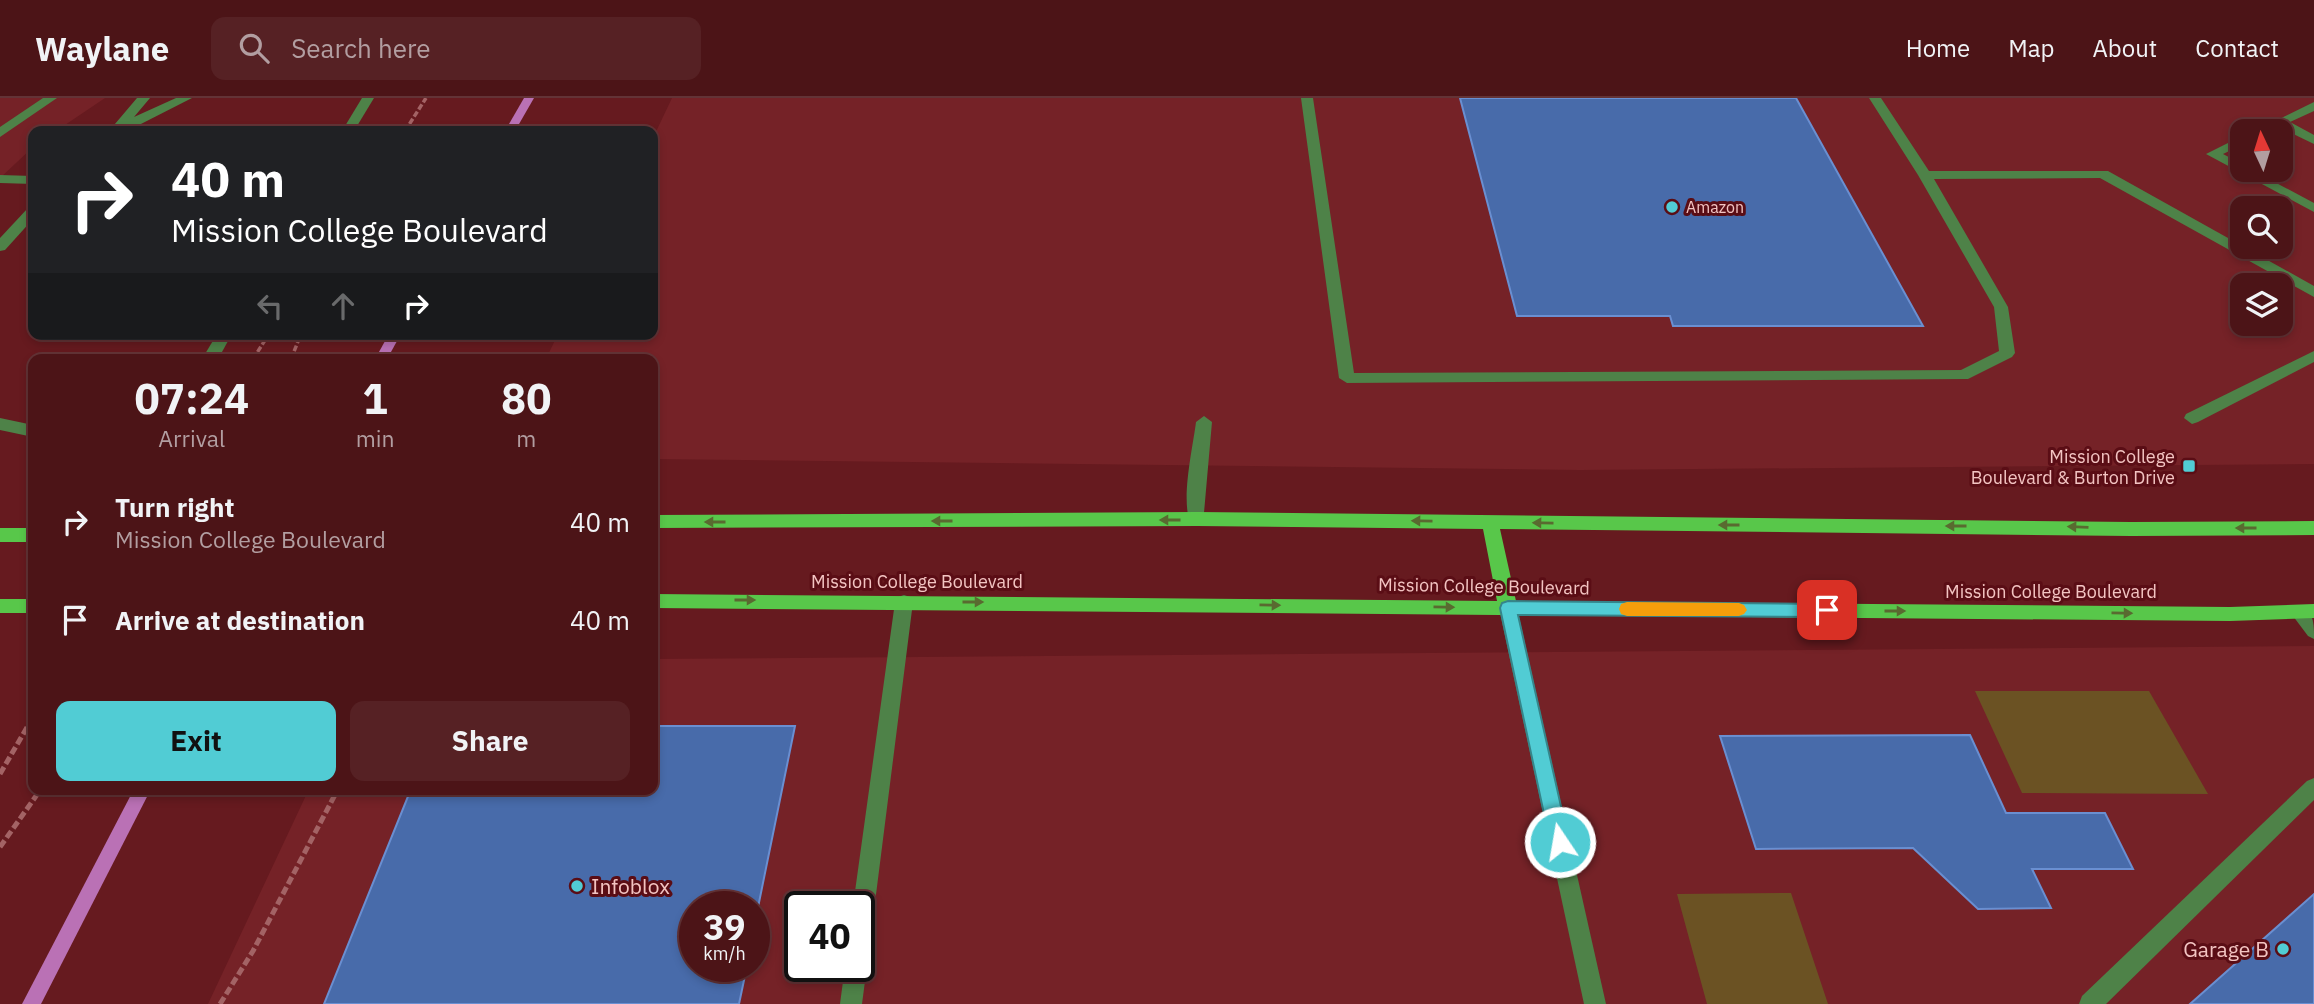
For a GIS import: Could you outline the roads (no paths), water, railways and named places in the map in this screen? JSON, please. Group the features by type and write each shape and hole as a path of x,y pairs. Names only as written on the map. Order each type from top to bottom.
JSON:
{"main road":[{"path":"658,522 1196,519 2314,528"},
{"path":"1490,522 1508,608"},
{"path":"0,535 28,535"},
{"name":"Mission College Boulevard","path":"658,601 2217,614 2306,611"},
{"path":"0,606 28,606"}],"street":[{"path":"0,133 51,98"},
{"path":"119,126 144,98"},
{"path":"128,126 166,98"},
{"path":"129,126 186,98"},
{"path":"351,126 368,98"},
{"path":"1307,98 1347,378 1963,375 2007,354 2001,307 1925,175 1875,98"},
{"path":"2286,119 2314,106"},
{"path":"2293,129 2314,140"},
{"path":"2230,146 2213,154 2230,163"},
{"path":"1925,175 2104,174 2314,292"},
{"path":"0,179 28,180"},
{"path":"2265,182 2314,208"},
{"path":"0,247 28,216"},
{"path":"2192,418 2314,356"},
{"path":"1196,519 1196,491 1204,422"},
{"path":"0,424 28,430"},
{"path":"866,891 904,602"},
{"path":"1508,608 1595,1004"},
{"path":"2306,611 2314,631"},
{"path":"2090,1004 2314,787"},
{"path":"851,1004 854,982"}],"waterway":[{"path":"513,126 529,98"},
{"path":"384,354 392,340"},
{"path":"31,1004 140,795"}],"place":[{"name":"Amazon","path":"1672,207"},
{"name":"Mission College Boulevard & Burton Drive","path":"2189,466"},
{"name":"Infoblox","path":"577,886"},
{"name":"Garage B","path":"2283,949"}]}
